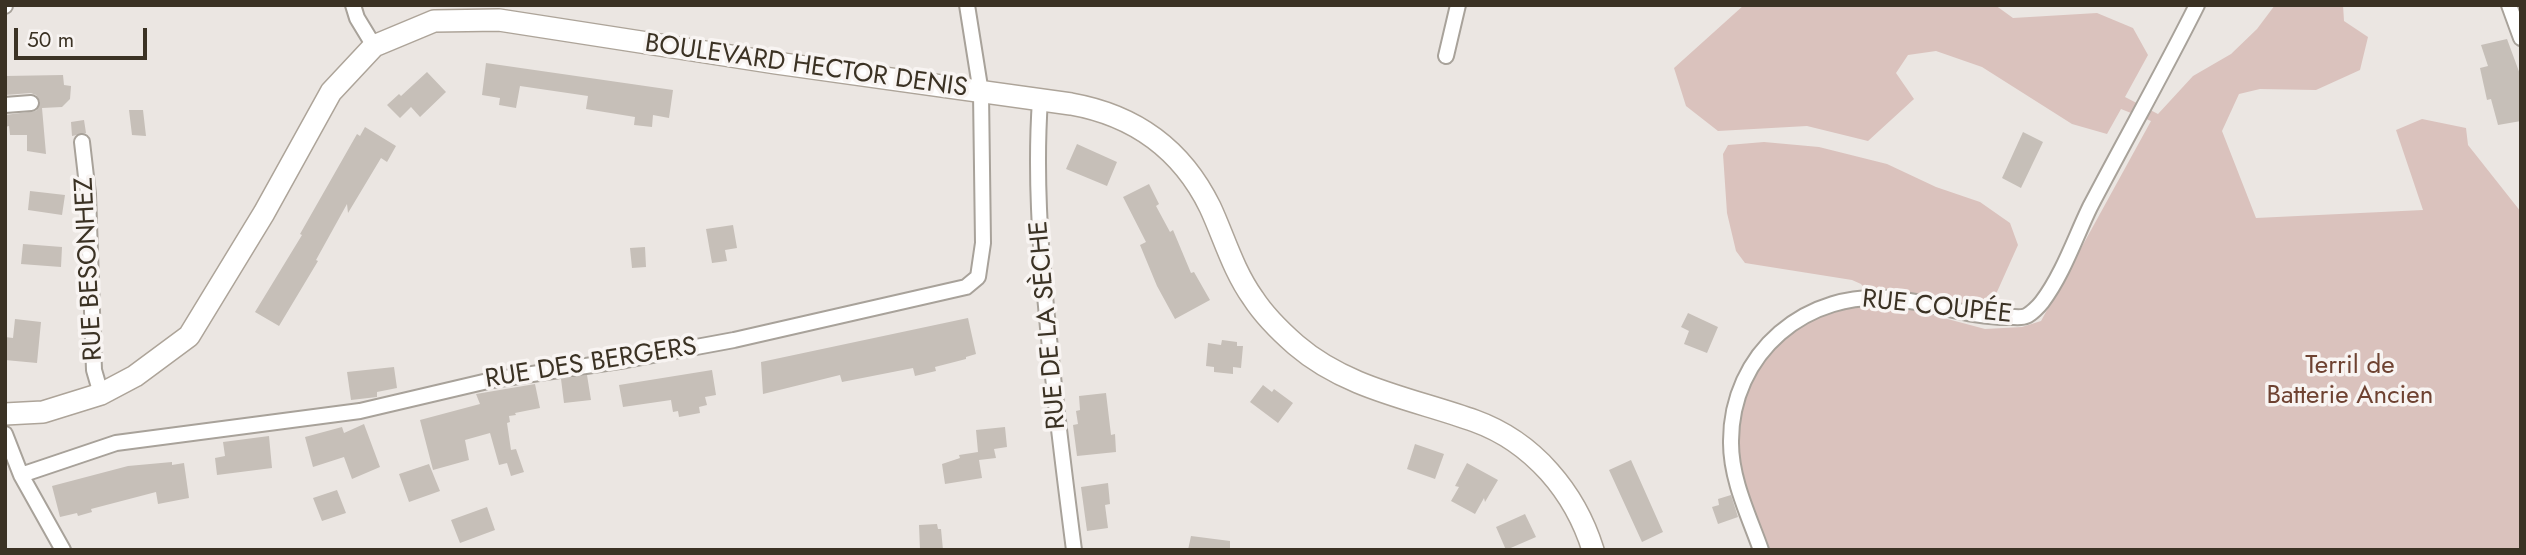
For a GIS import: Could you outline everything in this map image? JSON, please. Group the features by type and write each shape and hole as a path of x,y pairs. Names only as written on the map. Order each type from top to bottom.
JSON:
{"street":[{"path":"353,5 357,18 374,46"},
{"path":"967,5 981,93"},
{"path":"1446,56 1458,5"},
{"name":"RUE COUPÉE","path":"1761,550 1735,472 1731,443 1737,394 1754,360 1776,336 1798,319 1844,300 1894,298 1989,318 2026,316 2042,302 2059,272 2197,5"},
{"path":"2509,5 2521,38"},
{"name":"BOULEVARD HECTOR DENIS","path":"5,414 43,412 101,394 135,376 190,336 331,92 374,46 434,21 499,20 1096,109 1134,124 1157,139 1179,160 1200,188 1240,278 1253,299 1278,329 1316,360 1354,381 1477,422 1520,445 1547,469 1571,499 1593,550"},
{"name":"RUE DES BERGERS","path":"21,475 116,443 360,411 492,380 626,360 734,340 967,287 978,276 982,243 981,93"},
{"name":"RUE DE LA SÈCHE","path":"1040,100 1036,179 1041,260 1074,550"},
{"path":"5,106 31,103"},
{"name":"RUE BESONHEZ","path":"82,142 89,194 94,370 101,394"},
{"path":"5,434 21,475 63,550"}],"green space":[{"name":"Terril de Batterie Ancien","path":"1744,5 1995,5 2013,18 2097,13 2133,28 2148,55 2125,97 2158,114 2193,76 2231,54 2257,29 2275,5 2343,5 2344,21 2368,37 2360,70 2316,90 2260,89 2239,94 2222,131 2256,218 2423,210 2396,130 2422,119 2466,128 2468,145 2521,212 2521,550 1766,550 1745,490 1736,450 1743,393 1769,349 1805,321 1852,303 1899,306 1985,329 2022,327 2041,321 2151,121 2121,109 2107,134 2072,124 1982,67 1936,51 1908,55 1896,73 1914,99 1868,141 1807,126 1718,131 1686,106 1674,68"},
{"path":"1764,142 1819,147 1887,164 1936,187 1980,202 2010,223 2018,245 1988,312 1868,293 1861,284 1852,280 1745,263 1736,251 1727,213 1723,154 1728,145"}],"building":[{"path":"2507,39 2521,77 2521,121 2498,125 2491,99 2487,100 2480,68 2488,66 2481,45"},
{"path":"486,63 673,90 669,118 653,115 652,127 634,125 635,117 586,109 588,96 520,86 516,108 499,105 500,98 482,95"},
{"path":"427,72 446,92 420,117 411,107 400,118 387,105"},
{"path":"63,75 64,85 71,86 70,99 62,107 42,108 46,154 27,151 27,135 10,135 9,126 5,127 5,115 36,111 40,102 36,95 31,93 5,95 5,76"},
{"path":"129,110 143,110 146,136 132,135"},
{"path":"84,120 86,133 72,136 71,122"},
{"path":"365,127 396,146 387,162 381,158 348,213 347,204 316,260 318,261 279,326 255,312 302,235 300,234 357,134 360,136"},
{"path":"2023,132 2043,142 2021,188 2002,178"},
{"path":"1077,144 1117,162 1107,186 1066,169"},
{"path":"1149,184 1159,204 1156,206 1170,232 1173,230 1191,273 1194,272 1210,300 1175,319 1157,286 1140,245 1146,242 1123,197"},
{"path":"30,191 65,195 62,215 28,210"},
{"path":"733,225 737,248 725,250 727,261 712,263 706,229"},
{"path":"23,244 62,247 61,267 21,264"},
{"path":"645,247 646,267 632,268 630,248"},
{"path":"1688,313 1718,327 1707,353 1684,344 1689,331 1681,327"},
{"path":"968,318 976,354 935,367 936,371 915,376 913,368 842,382 840,375 763,394 761,362"},
{"path":"15,319 41,322 37,363 5,360 5,337 13,338"},
{"path":"1222,340 1237,342 1237,346 1243,346 1241,368 1233,367 1233,374 1214,372 1214,367 1206,366 1208,343 1221,345"},
{"path":"394,367 397,388 377,392 377,397 351,400 347,372"},
{"path":"712,370 716,395 705,397 707,405 699,407 700,413 679,417 678,411 673,412 671,400 623,407 619,385"},
{"path":"587,375 591,400 564,403 561,379"},
{"path":"535,384 540,408 515,413 516,415 509,416 510,422 507,423 511,450 516,449 524,472 511,476 507,463 499,465 490,433 465,440 469,460 433,470 420,420 480,404 476,394"},
{"path":"1263,385 1272,392 1274,389 1293,403 1278,423 1250,402"},
{"path":"1106,393 1116,452 1077,456 1073,425 1078,424 1076,411 1080,410 1079,396"},
{"path":"364,424 380,467 352,479 344,457 313,467 305,437 342,427 344,433"},
{"path":"1005,427 1007,447 994,449 996,458 979,460 982,478 945,484 942,464 960,458 959,455 978,452 976,430"},
{"path":"269,436 272,468 217,475 215,458 225,456 223,442"},
{"path":"1415,444 1444,454 1435,479 1407,469"},
{"path":"1631,460 1663,532 1642,542 1609,470"},
{"path":"172,462 172,465 184,463 189,498 158,504 156,492 91,509 92,512 78,516 77,513 60,517 52,486 128,466"},
{"path":"1467,463 1498,480 1475,514 1451,501 1459,487 1455,486"},
{"path":"429,464 440,491 409,502 399,474"},
{"path":"1108,483 1110,504 1105,505 1108,528 1087,531 1081,487"},
{"path":"337,490 346,513 322,521 313,498"},
{"path":"1731,495 1738,517 1718,524 1712,507 1719,505 1718,499"},
{"path":"487,507 495,530 460,543 451,520"},
{"path":"1525,514 1536,537 1506,550 1496,527"},
{"path":"937,524 938,529 941,529 943,550 920,550 919,525"},
{"path":"1191,536 1230,541 1230,550 1188,550"}]}
